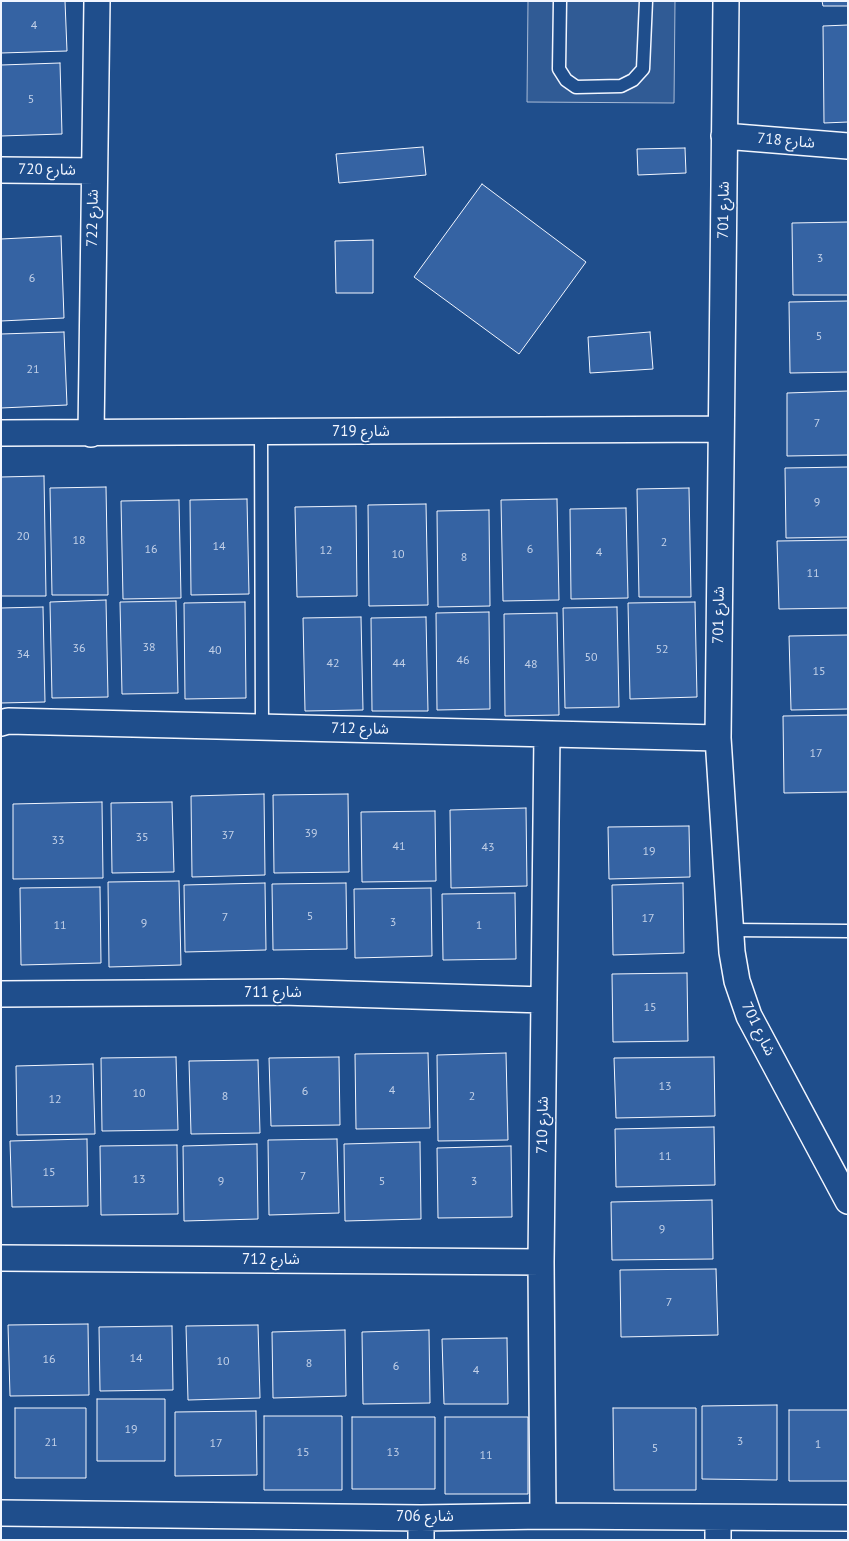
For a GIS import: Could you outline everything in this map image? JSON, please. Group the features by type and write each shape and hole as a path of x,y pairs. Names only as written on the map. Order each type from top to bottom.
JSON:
{"street":[{"name":"شارع 722","path":"91,434 97,1"},
{"name":"شارع 701","path":"726,1 718,738 731,930 737,981 749,1016 848,1201"},
{"name":"شارع 718","path":"724,136 848,146"},
{"name":"شارع 720","path":"1,170 94,171"},
{"name":"شارع 719","path":"1,433 721,429"},
{"name":"شارع 712","path":"1,723 8,721 718,738"},
{"name":"شارع 710","path":"543,1516 541,1262 547,734"},
{"name":"شارع 711","path":"1,994 282,992 544,1000"},
{"name":"شارع 712","path":"1,1258 541,1262"},
{"name":"شارع 706","path":"1,1513 421,1529 543,1516 718,1529 848,1518"}],"lane":[{"path":"560,1 559,69 566,80 576,87 621,86 633,80 643,69 646,1"},
{"path":"261,433 262,727"},
{"path":"731,930 848,931"}],"shaded area":[{"path":"528,1 675,1 674,103 527,102"}],"building":[{"path":"1,1 65,1 67,51 1,53"},
{"path":"822,1 848,1 848,6 823,6"},
{"path":"848,25 848,122 824,123 823,26"},
{"path":"60,63 62,134 1,136 1,65"},
{"path":"423,147 426,175 339,183 336,154"},
{"path":"685,148 686,173 638,175 637,149"},
{"path":"482,184 586,262 519,354 414,277"},
{"path":"848,222 848,295 793,295 792,223"},
{"path":"61,236 64,318 1,321 1,239"},
{"path":"373,240 373,293 336,293 335,241"},
{"path":"848,301 848,372 790,373 789,302"},
{"path":"64,332 67,405 1,408 1,334"},
{"path":"650,332 653,369 590,373 588,337"},
{"path":"848,391 848,455 787,456 787,393"},
{"path":"848,467 848,537 786,538 785,468"},
{"path":"44,476 46,596 1,596 1,477"},
{"path":"106,487 108,595 52,595 50,488"},
{"path":"689,488 691,597 639,597 637,489"},
{"path":"247,499 249,594 191,595 190,500"},
{"path":"557,499 559,600 503,601 501,500"},
{"path":"179,500 181,598 123,599 121,501"},
{"path":"426,504 428,605 369,606 368,505"},
{"path":"356,506 357,596 297,597 295,507"},
{"path":"626,508 628,598 571,599 570,509"},
{"path":"489,510 490,606 438,607 437,511"},
{"path":"848,540 848,608 779,609 777,541"},
{"path":"106,600 108,697 52,698 50,602"},
{"path":"176,601 178,693 122,694 120,602"},
{"path":"245,602 246,698 185,699 184,603"},
{"path":"695,602 697,697 630,699 628,603"},
{"path":"43,607 45,702 1,703 1,608"},
{"path":"617,607 619,707 565,708 563,608"},
{"path":"489,612 490,709 437,710 436,613"},
{"path":"557,613 559,715 505,716 504,614"},
{"path":"361,617 363,710 305,711 303,618"},
{"path":"426,617 428,711 372,711 371,618"},
{"path":"848,635 848,709 791,710 789,636"},
{"path":"848,715 848,792 784,793 783,716"},
{"path":"264,794 265,875 192,877 191,796"},
{"path":"348,794 349,872 274,873 273,795"},
{"path":"102,802 103,878 13,879 13,804"},
{"path":"172,802 174,872 112,873 111,803"},
{"path":"526,808 527,886 451,888 450,810"},
{"path":"435,811 436,881 362,882 361,812"},
{"path":"689,826 690,877 609,879 608,827"},
{"path":"179,881 181,965 109,967 108,882"},
{"path":"265,883 266,950 185,952 184,885"},
{"path":"346,883 347,949 273,950 272,884"},
{"path":"683,883 684,953 613,955 612,885"},
{"path":"100,887 101,963 21,965 20,888"},
{"path":"431,888 432,956 355,958 354,889"},
{"path":"515,893 516,959 443,960 442,894"},
{"path":"687,973 688,1041 613,1042 612,974"},
{"path":"428,1053 430,1128 356,1129 355,1054"},
{"path":"506,1053 508,1140 438,1141 437,1055"},
{"path":"176,1057 178,1130 102,1131 101,1058"},
{"path":"339,1057 340,1125 271,1126 269,1058"},
{"path":"714,1057 715,1116 616,1118 614,1058"},
{"path":"258,1060 260,1133 191,1134 189,1061"},
{"path":"93,1064 95,1134 17,1135 16,1066"},
{"path":"714,1127 715,1185 616,1187 615,1129"},
{"path":"87,1139 88,1206 12,1207 10,1141"},
{"path":"337,1139 339,1213 269,1215 268,1140"},
{"path":"420,1142 421,1219 345,1221 344,1144"},
{"path":"257,1144 258,1219 184,1221 183,1146"},
{"path":"177,1145 178,1214 101,1215 100,1146"},
{"path":"511,1146 512,1217 438,1218 437,1148"},
{"path":"712,1200 713,1259 612,1260 611,1202"},
{"path":"716,1269 718,1335 621,1337 620,1270"},
{"path":"88,1324 89,1395 10,1396 8,1325"},
{"path":"258,1325 260,1398 188,1400 186,1326"},
{"path":"172,1326 173,1390 100,1391 99,1327"},
{"path":"345,1330 346,1396 273,1398 272,1332"},
{"path":"429,1330 430,1403 363,1404 362,1332"},
{"path":"507,1338 508,1404 444,1404 442,1339"},
{"path":"97,1399 165,1399 165,1461 97,1461"},
{"path":"777,1405 777,1480 702,1479 702,1406"},
{"path":"15,1408 86,1408 86,1478 15,1478"},
{"path":"613,1408 696,1408 696,1490 614,1490"},
{"path":"789,1410 848,1410 848,1481 789,1481"},
{"path":"256,1411 257,1475 175,1476 175,1412"},
{"path":"264,1416 342,1416 342,1490 264,1490"},
{"path":"352,1417 435,1417 435,1489 352,1489"},
{"path":"445,1417 528,1417 528,1494 445,1494"}]}
